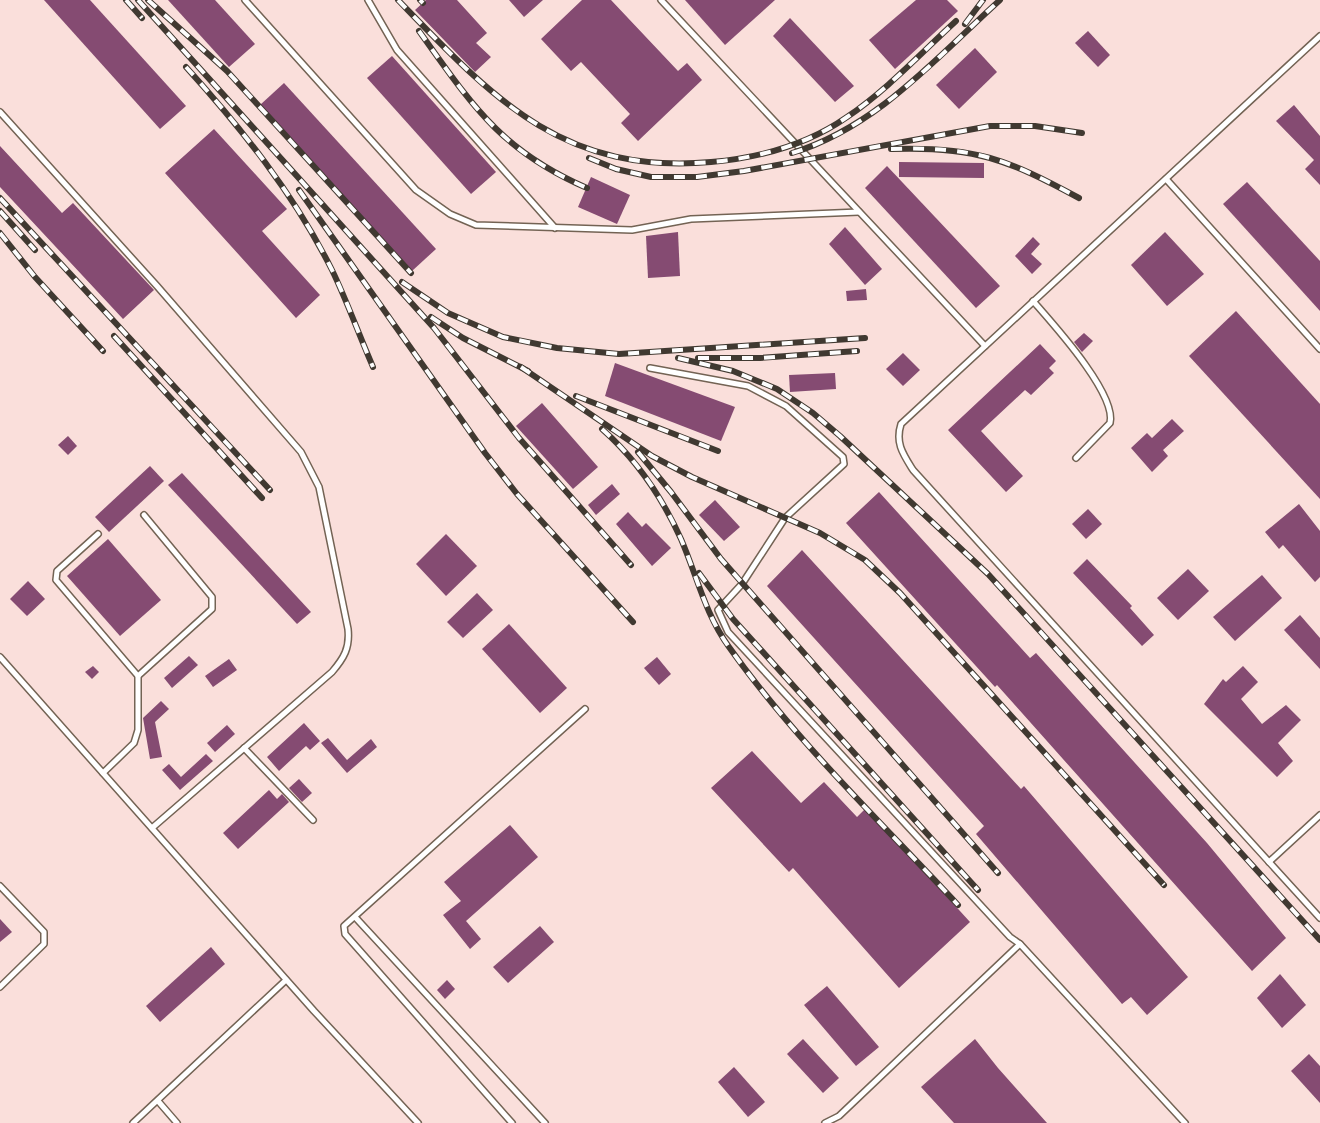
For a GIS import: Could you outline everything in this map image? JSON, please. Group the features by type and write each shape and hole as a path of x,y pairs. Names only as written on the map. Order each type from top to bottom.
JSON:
{"lane":[{"path":"245,0 416,190 450,214 476,225 632,230 691,219 859,212"},
{"path":"368,0 397,50 555,228"},
{"path":"661,0 985,346"},
{"path":"1320,36 901,424 898,434 899,449 913,470 1320,918"},
{"path":"0,112 157,286 301,452 319,487 350,644 332,672 152,828"},
{"path":"1166,179 1320,349"},
{"path":"1033,301 1062,335 1099,387 1111,417 1110,423 1076,458"},
{"path":"650,368 748,386 786,406 843,457 844,464 784,518 742,584 718,610 729,632 955,880 1010,938 1020,944 1185,1123"},
{"path":"138,676 212,609 212,597 144,515"},
{"path":"98,534 57,571 56,580 138,676 138,730 134,743 103,773"},
{"path":"0,657 286,980 418,1123"},
{"path":"512,1123 345,934 344,926 585,709"},
{"path":"244,748 313,820"},
{"path":"1269,862 1320,814"},
{"path":"0,886 44,932 45,944 0,987"},
{"path":"355,916 545,1123"},
{"path":"825,1123 839,1116 1020,944"},
{"path":"133,1123 286,980"},
{"path":"158,1101 177,1123"}],"shaded area":[{"path":"0,0 1320,0 1320,1123 0,1123"}],"building":[{"path":"44,0 90,0 186,106 160,129"},
{"path":"168,0 215,0 255,44 229,67"},
{"path":"426,0 457,0 487,33 476,43 491,57 475,72 415,10"},
{"path":"509,0 543,0 524,17"},
{"path":"582,0 611,0 678,71 687,63 702,80 638,141 621,123 630,114 581,62 571,71 541,39"},
{"path":"685,0 775,0 725,45"},
{"path":"916,0 947,0 958,11 895,69 869,40"},
{"path":"790,18 854,86 835,102 773,36"},
{"path":"1088,31 1110,55 1098,67 1075,43"},
{"path":"975,48 997,72 959,109 936,85"},
{"path":"392,56 496,172 471,194 367,78"},
{"path":"284,83 436,249 412,271 260,105"},
{"path":"1294,105 1320,136 1320,185 1305,169 1314,160 1276,121"},
{"path":"214,129 287,209 262,231 320,295 296,318 165,173"},
{"path":"0,146 62,213 73,203 154,290 123,319 0,187"},
{"path":"899,162 984,163 984,178 899,177"},
{"path":"887,166 1000,286 976,308 865,188"},
{"path":"591,177 630,195 617,224 578,207"},
{"path":"1247,182 1320,261 1320,311 1223,204"},
{"path":"845,227 882,269 865,285 829,244"},
{"path":"678,232 680,276 648,278 646,236"},
{"path":"1165,232 1204,274 1167,306 1131,265"},
{"path":"1033,237 1040,244 1031,254 1042,264 1032,274 1015,256"},
{"path":"866,289 867,300 847,301 846,291"},
{"path":"1236,311 1320,404 1320,499 1189,356"},
{"path":"1084,333 1093,341 1082,352 1074,342"},
{"path":"1040,344 1056,361 1049,368 1054,373 1031,395 1025,390 981,431 1023,476 1006,492 948,430"},
{"path":"903,353 920,370 903,386 886,369"},
{"path":"615,363 735,407 721,441 605,396"},
{"path":"835,373 836,389 790,392 789,375"},
{"path":"542,403 598,467 573,489 516,426"},
{"path":"1172,419 1184,431 1163,450 1168,456 1152,472 1131,448 1147,433 1152,438"},
{"path":"68,436 77,446 68,455 58,445"},
{"path":"150,466 164,481 109,532 95,517"},
{"path":"182,473 311,612 297,624 168,485"},
{"path":"612,484 620,494 596,515 588,505"},
{"path":"879,492 1030,658 1036,653 1207,843 1286,938 1252,971 997,685 995,687 846,523"},
{"path":"715,500 740,527 724,541 699,515"},
{"path":"1299,504 1320,531 1320,577 1315,582 1283,545 1279,549 1265,532"},
{"path":"1088,509 1102,524 1086,539 1072,524"},
{"path":"628,512 642,527 646,523 671,548 652,566 616,524"},
{"path":"446,534 477,566 446,596 416,564"},
{"path":"108,539 161,600 120,636 67,576"},
{"path":"802,550 1021,789 1024,786 1188,977 1147,1015 1131,997 1122,1004 976,834 984,826 767,586"},
{"path":"1087,559 1132,606 1130,608 1154,635 1142,646 1073,573"},
{"path":"1188,569 1209,591 1178,620 1157,598"},
{"path":"1262,575 1282,598 1235,641 1213,617"},
{"path":"28,581 45,599 27,616 10,599"},
{"path":"477,593 493,610 463,638 447,622"},
{"path":"1300,615 1320,638 1320,669 1284,630"},
{"path":"509,624 567,688 540,713 482,649"},
{"path":"189,656 198,665 172,688 164,678"},
{"path":"657,657 671,674 659,685 644,668"},
{"path":"229,659 237,670 213,687 205,676"},
{"path":"93,666 99,672 92,679 85,672"},
{"path":"1243,666 1258,682 1241,699 1262,724 1286,705 1301,720 1278,743 1293,761 1277,777 1204,704 1223,679 1226,682"},
{"path":"161,701 169,709 155,722 162,757 150,759 143,718"},
{"path":"304,723 320,741 310,750 306,746 279,771 267,757"},
{"path":"227,725 235,734 215,752 207,743"},
{"path":"328,738 347,760 371,739 377,747 347,773 321,743"},
{"path":"752,751 801,803 824,782 857,817 866,808 970,922 899,988 793,868 789,872 711,788"},
{"path":"206,754 213,761 180,790 162,770 169,764 181,777"},
{"path":"299,779 312,793 302,802 289,788"},
{"path":"269,790 277,799 282,794 289,802 238,849 223,833"},
{"path":"510,825 538,857 466,921 481,939 470,949 443,915 461,901 444,882"},
{"path":"0,919 12,932 0,942"},
{"path":"540,926 554,942 508,983 493,967"},
{"path":"211,947 225,964 160,1022 146,1006"},
{"path":"1280,974 1306,1005 1282,1028 1257,998"},
{"path":"447,980 455,989 445,999 437,990"},
{"path":"827,986 879,1047 856,1066 804,1005"},
{"path":"803,1039 839,1078 823,1093 787,1054"},
{"path":"975,1039 1047,1123 954,1123 921,1087"},
{"path":"1309,1054 1320,1066 1320,1103 1291,1071"},
{"path":"734,1067 765,1102 748,1117 718,1082"}],"railway":[{"path":"126,0 142,18"},
{"path":"138,0 434,328 519,438 631,565"},
{"path":"148,0 227,71 411,273"},
{"path":"398,0 499,98 534,123 572,142 613,156 659,163 711,162 746,157 782,148 832,127 876,95 956,21"},
{"path":"420,0 423,3"},
{"path":"965,24 983,0"},
{"path":"792,153 823,141 878,108 928,67 1000,0"},
{"path":"419,31 455,81 490,123 532,158 587,188"},
{"path":"186,67 247,138 301,215 332,270 373,367"},
{"path":"589,158 616,169 651,177 697,177 744,171 990,126 1035,126 1082,133"},
{"path":"891,149 945,150 989,158 1031,173 1079,198"},
{"path":"299,190 485,453 517,494 633,622"},
{"path":"0,198 270,490"},
{"path":"0,211 35,250"},
{"path":"0,233 35,277 103,351"},
{"path":"402,282 448,313 503,337 557,348 619,354 865,338"},
{"path":"431,317 463,338 528,371"},
{"path":"114,336 262,498"},
{"path":"698,358 760,358 857,351"},
{"path":"678,358 733,371 777,389 813,413 840,436 988,574 1320,940"},
{"path":"521,367 652,456 692,477 820,533 865,560 900,593 1164,885"},
{"path":"576,396 718,451"},
{"path":"602,429 637,466 666,508 714,621 729,647 810,747 958,905"},
{"path":"638,452 721,559 998,873"},
{"path":"699,573 733,619 978,890"}]}
